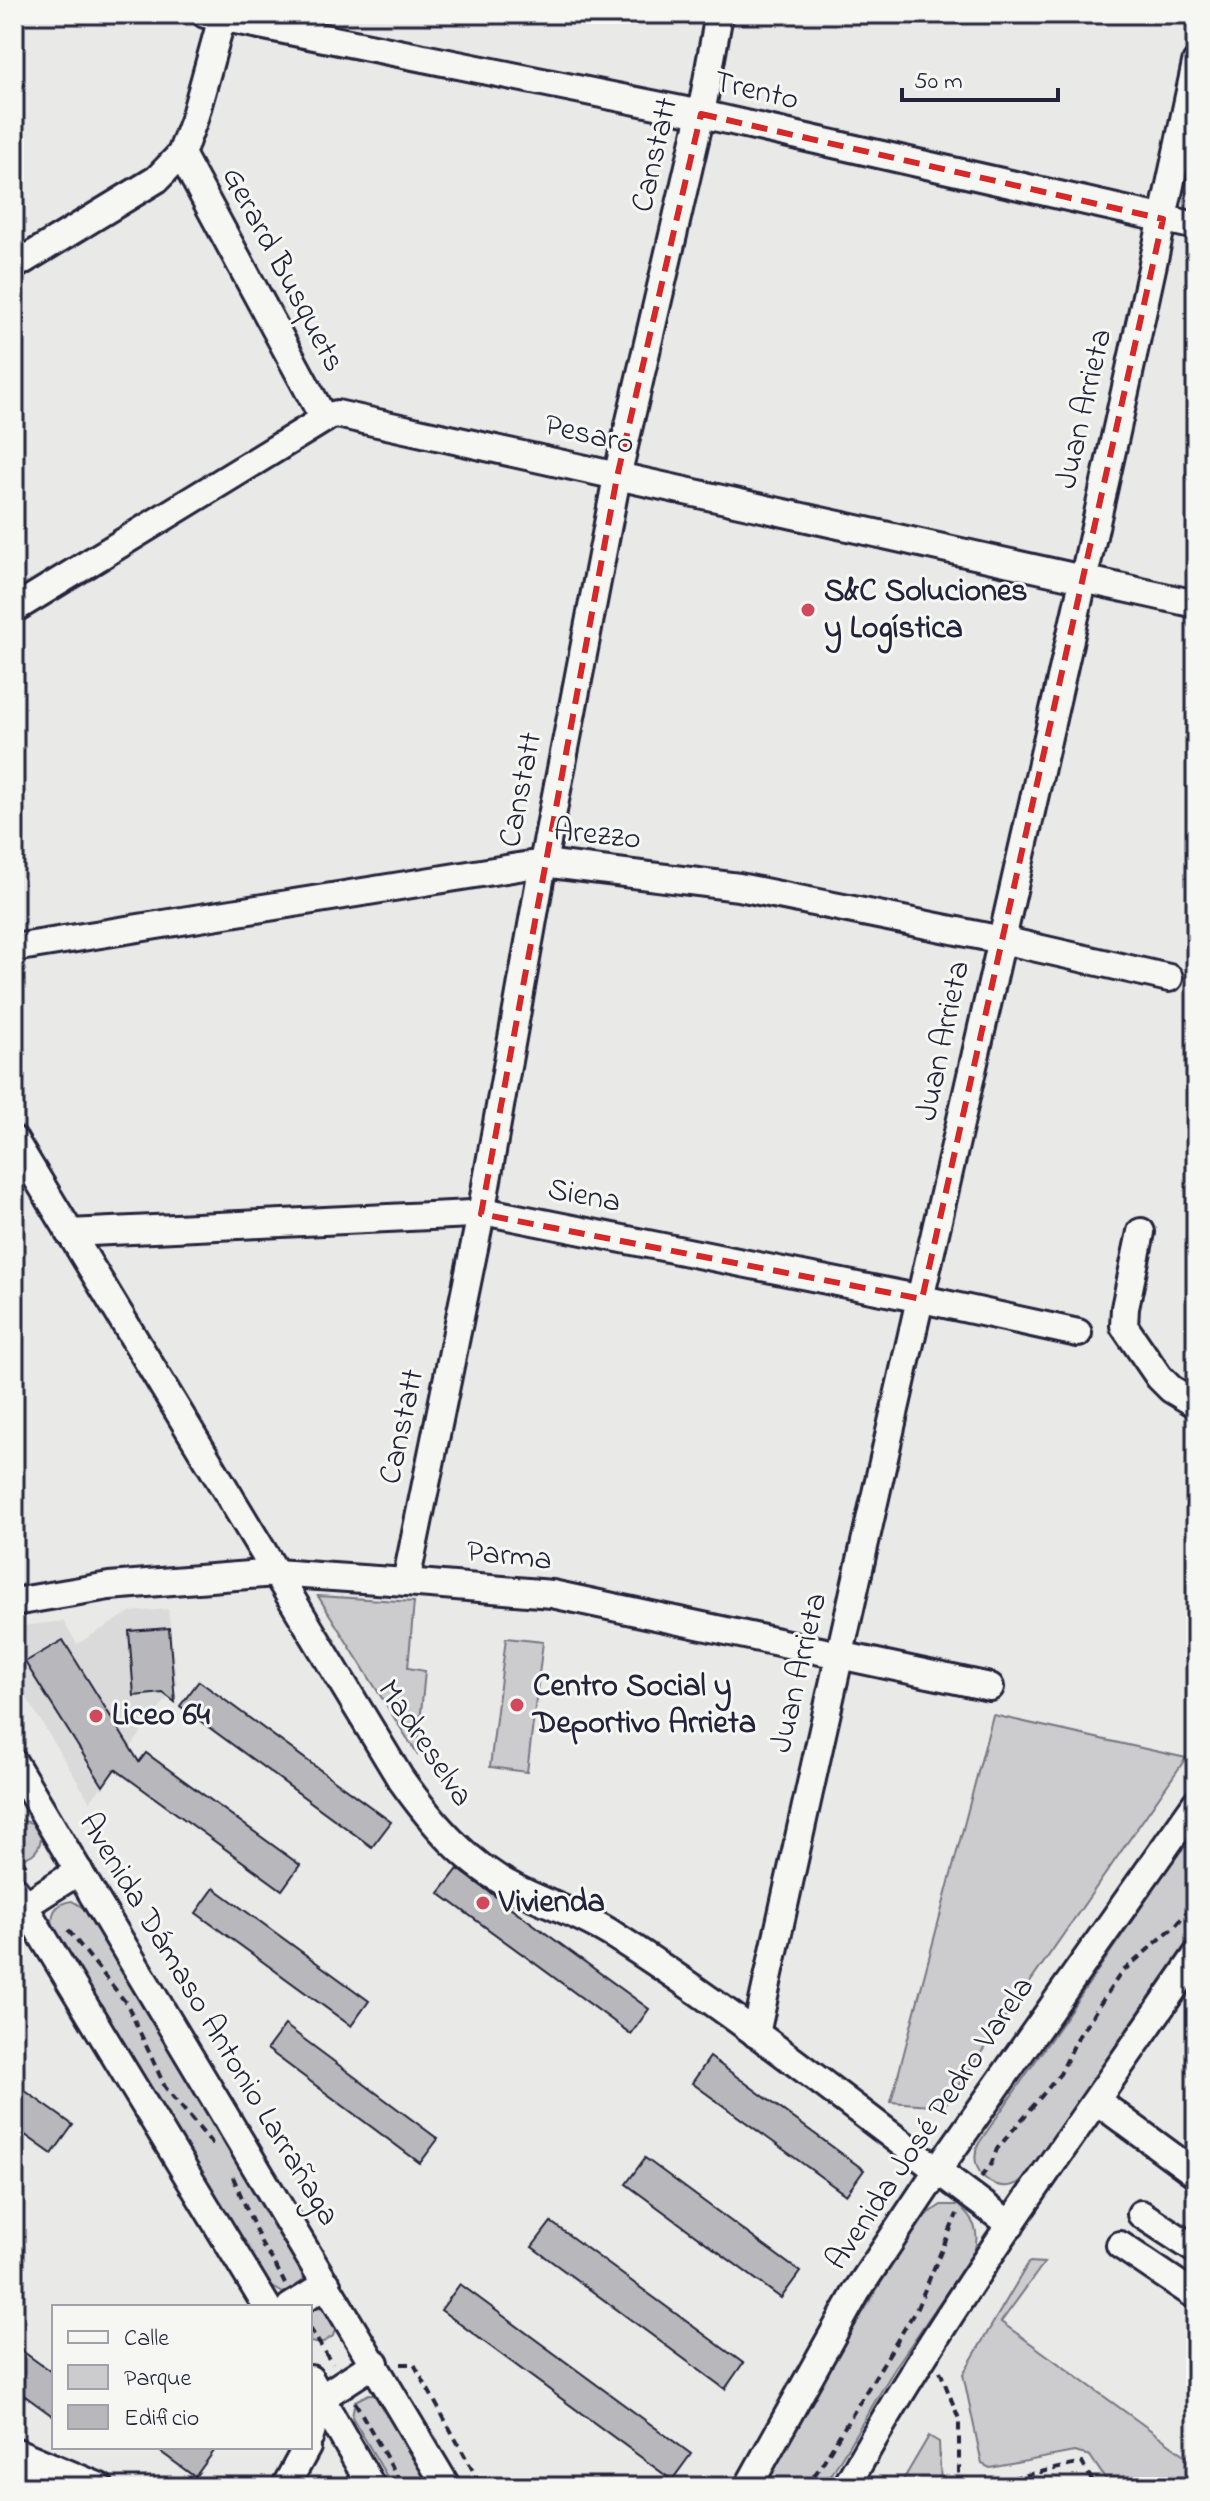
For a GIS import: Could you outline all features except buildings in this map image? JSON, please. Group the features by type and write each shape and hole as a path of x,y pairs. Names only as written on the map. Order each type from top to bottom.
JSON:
{"street":[{"name":"Canstatt","path":"406,1582 481,1214 543,863 617,477 701,114 719,14"},
{"name":"Trento","path":"217,15 701,114 1196,226"},
{"path":"14,266 157,179 181,154 194,119 217,15"},
{"name":"Juan Arrieta","path":"756,2034 838,1653 922,1299 1196,63"},
{"name":"Gerard Busquets","path":"181,154 324,419"},
{"name":"Pesaro","path":"324,419 337,414 350,416 1196,604"},
{"path":"14,609 324,419"},
{"name":"Arezzo","path":"14,948 543,863 739,887 1002,940 1169,978"},
{"name":"Madreselva","path":"14,1140 400,1778 440,1832 479,1867 514,1888 613,1934 756,2034 1011,2225"},
{"name":"Siena","path":"69,1233 481,1214 509,1216 1078,1333"},
{"path":"1141,1232 1124,1326 1159,1377 1171,1389 1196,1404"},
{"name":"Parma","path":"14,1602 109,1586 275,1573 552,1594 990,1687"},
{"name":"Avenida Dámaso Antonio Larrañaga","path":"14,1763 22,1795 79,1871 447,2487"},
{"name":"Avenida José Pedro Varela","path":"748,2487 857,2291 937,2171 1194,1810"},
{"path":"79,1871 24,1901 266,2305"},
{"path":"846,2487 931,2347 1011,2225 1196,1956"},
{"path":"1097,2101 1196,2174"},
{"path":"1141,2214 1196,2250"},
{"path":"1120,2245 1196,2296"},
{"path":"295,2305 327,2284"},
{"path":"316,2388 344,2383 375,2363"},
{"path":"312,2420 316,2388"},
{"path":"316,2388 372,2487"},
{"path":"285,2487 306,2449"},
{"path":"23,2487 24,2455 100,2487"}],"path":[{"path":"14,1847 24,1901"},
{"path":"64,1925 118,1990 165,2087 215,2147"},
{"path":"230,2171 293,2305"},
{"path":"312,2331 403,2487"},
{"path":"931,2347 959,2419 959,2487"},
{"path":"375,2363 414,2364 482,2487"},
{"path":"971,2487 1082,2463 1096,2487"}],"highlighted area":[{"path":"701,114 1163,219 922,1299 481,1214 617,477"}],"shaded area":[{"name":"Liceo 64","path":"168,1609 177,1685 90,1802 14,1677 14,1627 63,1621 77,1644 130,1612"}],"green space":[{"path":"318,1596 414,1602 408,1668 425,1671 417,1754"},
{"name":"Centro Social y Deportivo Arrieta","path":"506,1638 543,1642 527,1772 490,1767"},
{"path":"993,1715 1186,1758 944,2106 891,2102"},
{"path":"14,1821 32,1823 41,1838 35,1852 24,1857 14,1856"},
{"path":"1196,1840 1196,1929 1024,2179 1004,2186 986,2179 976,2163 979,2143 1180,1851"},
{"path":"72,1901 85,1909 302,2263 305,2276 300,2286 283,2293 271,2286 54,1930 52,1919 55,1910 61,1904"},
{"path":"941,2205 958,2205 972,2220 977,2238 974,2252 895,2368 824,2487 759,2487 923,2217"},
{"path":"1029,2262 1044,2263 1001,2322 1196,2463 1196,2477 1178,2487 1111,2487 1090,2456 1074,2452 990,2468 982,2464 963,2374"},
{"path":"312,2307 329,2310 337,2322 333,2336 320,2344 312,2342"},
{"path":"369,2394 378,2395 437,2487 393,2487 352,2417 355,2401"},
{"path":"929,2436 939,2442 941,2487 899,2487"}],"place":[{"name":"S&C Soluciones y Logística","path":"808,610"},
{"name":"Centro Social y Deportivo Arrieta","path":"517,1705"},
{"name":"Liceo 64","path":"96,1716"},
{"name":"Vivienda","path":"483,1903"}]}
